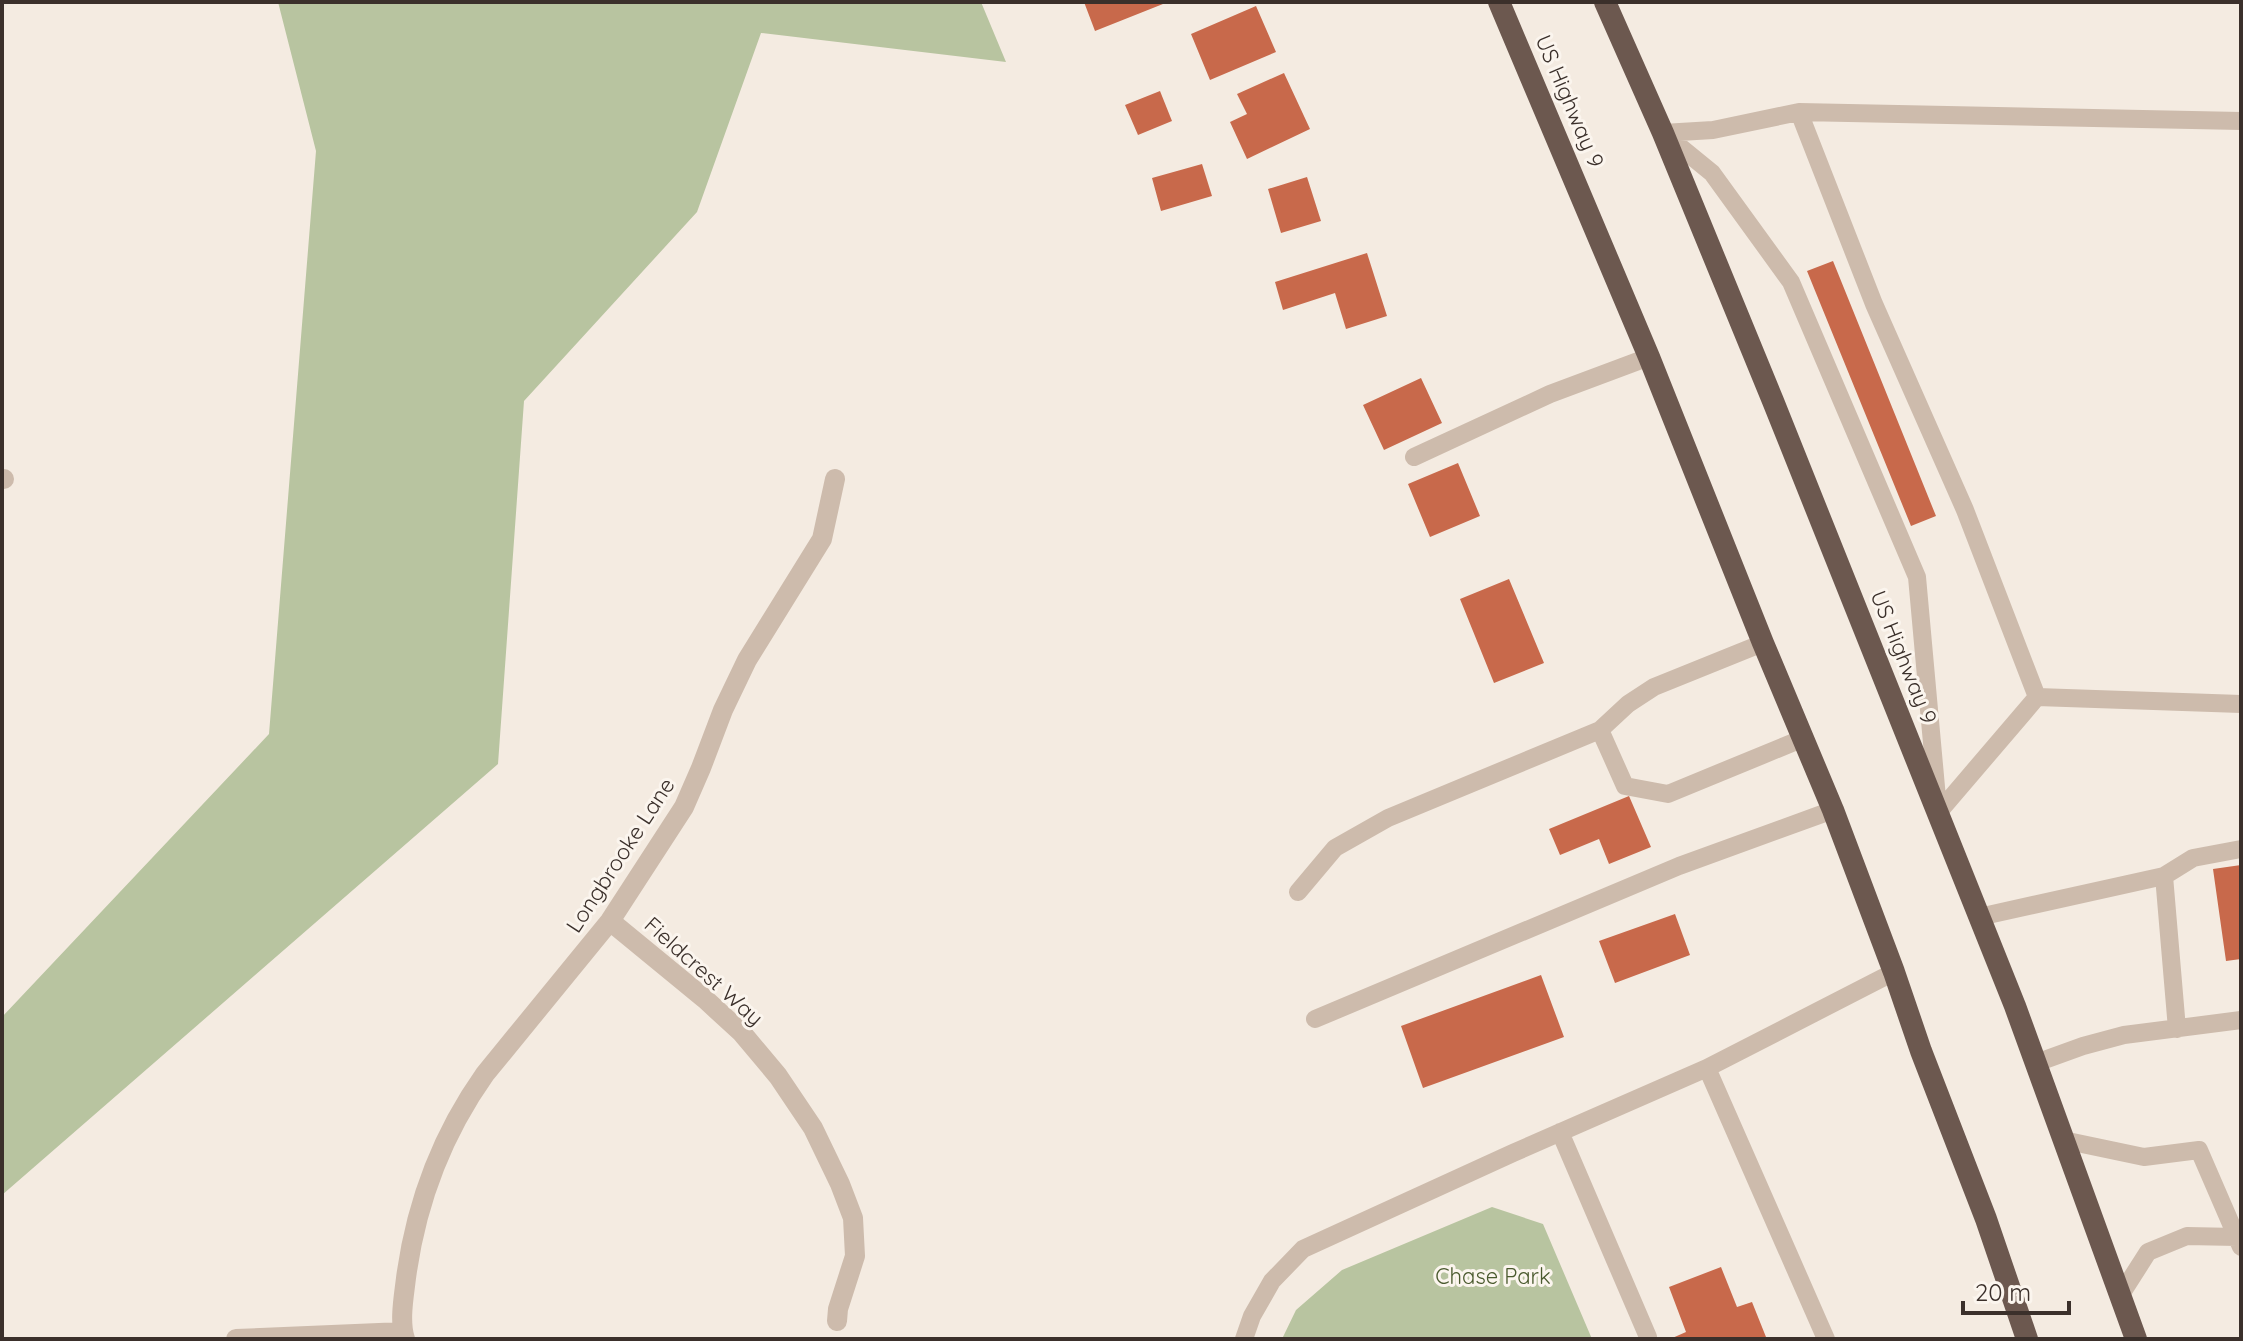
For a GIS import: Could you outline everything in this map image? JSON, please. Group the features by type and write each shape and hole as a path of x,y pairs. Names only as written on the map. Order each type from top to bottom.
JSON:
{"highway":[{"name":"US Highway 9","path":"1499,2 1649,357 1833,810 1986,1219 2027,1339"},
{"name":"US Highway 9","path":"1605,2 1663,133 1938,813 2036,1063 2136,1339"}],"street":[{"name":"Longbrooke Lane","path":"402,1337 404,1294 416,1220 430,1173 448,1132 485,1074 610,921 684,807 747,660 822,539 835,479"},
{"name":"Fieldcrest Way","path":"610,921 742,1033 778,1076 813,1128 853,1218 855,1256 837,1321"},
{"path":"236,1339 402,1337"}],"lane":[{"path":"1799,112 1874,304 1965,510 2037,697"},
{"path":"1663,133 1713,130 1799,112 2241,121"},
{"path":"1663,133 1712,173 1791,282 1917,577 1938,813"},
{"path":"1414,457 1550,394 1649,357"},
{"path":"1298,892 1335,848 1388,818 1600,730 1628,704 1654,687 1763,643"},
{"path":"1938,813 2037,697"},
{"path":"2037,697 2241,704"},
{"path":"1600,730 1625,786 1668,794 1804,738"},
{"path":"1315,1019 1679,866 1833,810"},
{"path":"1979,917 2164,876 2193,858 2241,849"},
{"path":"2164,876 2177,1029"},
{"path":"1244,1339 1252,1316 1272,1281 1303,1249 1707,1068 1894,972"},
{"path":"2036,1063 2124,1035 2241,1020"},
{"path":"1707,1068 1826,1339"},
{"path":"1560,1132 1648,1337"},
{"path":"2063,1140 2144,1157 2199,1150 2239,1242"},
{"path":"2120,1296 2148,1252 2187,1236 2239,1242"}],"green space":[{"path":"278,2 981,2 1006,62 761,33 697,212 524,401 498,764 2,1195 2,1017 269,734 316,151"},
{"name":"Chase Park","path":"1492,1207 1543,1224 1592,1339 1282,1339 1296,1310 1342,1270"}],"building":[{"path":"1084,2 1168,2 1095,31"},
{"path":"1256,6 1276,52 1210,80 1191,34"},
{"path":"1284,73 1310,129 1247,159 1230,122 1247,114 1237,94"},
{"path":"1160,91 1172,121 1138,135 1125,105"},
{"path":"1202,164 1212,196 1161,211 1152,178"},
{"path":"1307,177 1321,221 1281,233 1268,189"},
{"path":"1367,253 1387,316 1346,329 1335,293 1283,310 1275,282"},
{"path":"1833,261 1936,516 1911,526 1807,271"},
{"path":"1421,378 1442,423 1384,450 1363,405"},
{"path":"1458,463 1480,516 1430,537 1408,484"},
{"path":"1509,579 1544,663 1494,683 1460,599"},
{"path":"1629,796 1651,847 1609,864 1599,839 1560,855 1549,829"},
{"path":"2241,865 2241,959 2226,961 2213,869"},
{"path":"1675,914 1690,955 1615,983 1599,941"},
{"path":"1541,975 1564,1037 1423,1088 1401,1026"},
{"path":"1721,1267 1737,1307 1752,1302 1766,1337 1670,1339 1686,1332 1669,1287"}]}
